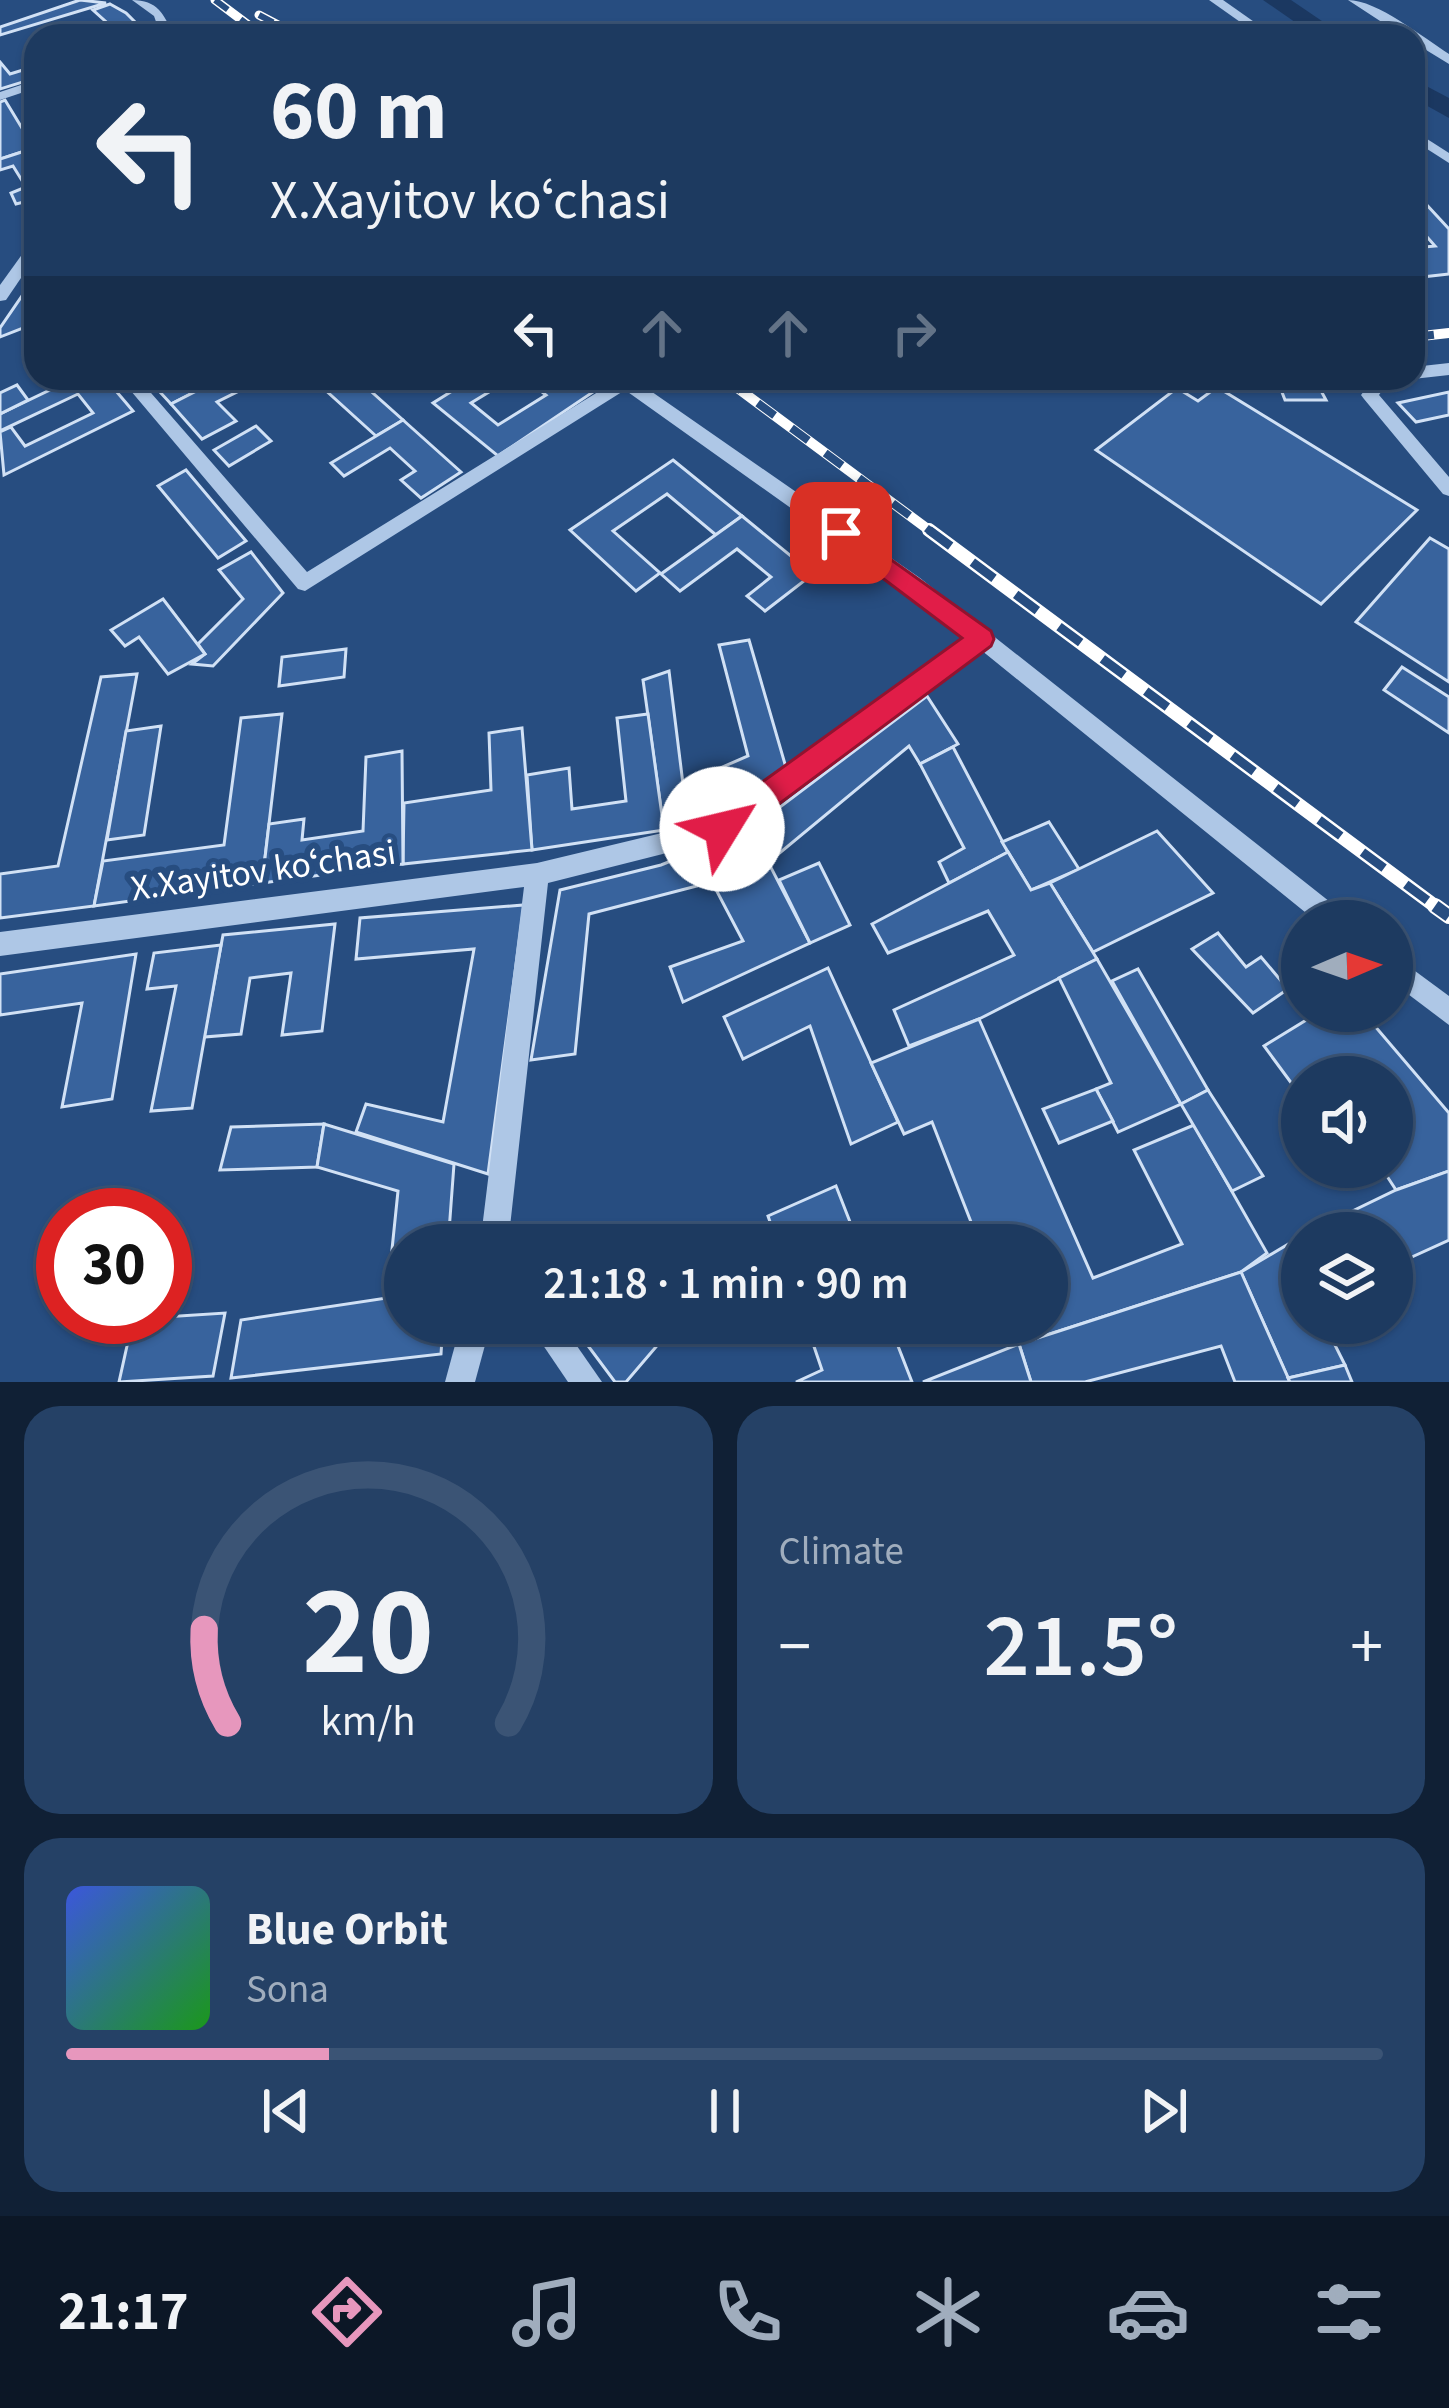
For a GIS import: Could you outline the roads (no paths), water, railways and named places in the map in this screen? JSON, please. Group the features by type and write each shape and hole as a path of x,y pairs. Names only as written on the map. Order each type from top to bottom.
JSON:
{"street":[{"path":"138,0 159,14 163,24"},
{"path":"1215,0 1250,24"},
{"path":"1354,0 1392,24"},
{"path":"0,296 24,269"},
{"path":"138,390 305,583 607,390"},
{"path":"637,390 913,584 1309,900"},
{"path":"1374,390 1370,395 1449,489"},
{"name":"X.Xayitov koʻchasi","path":"0,944 537,874 722,829 981,639"},
{"path":"496,1224 537,874"},
{"path":"1413,983 1449,1012"},
{"path":"460,1382 470,1344"},
{"path":"559,1344 587,1382"}],"waterway":[{"path":"1275,0 1313,24"},
{"path":"1425,95 1449,110"}],"railway":[{"path":"215,0 247,24"},
{"path":"259,15 276,24"},
{"path":"1425,336 1449,333"},
{"path":"740,390 933,533"},
{"path":"929,530 1439,909"},
{"path":"1435,906 1449,916"}]}
